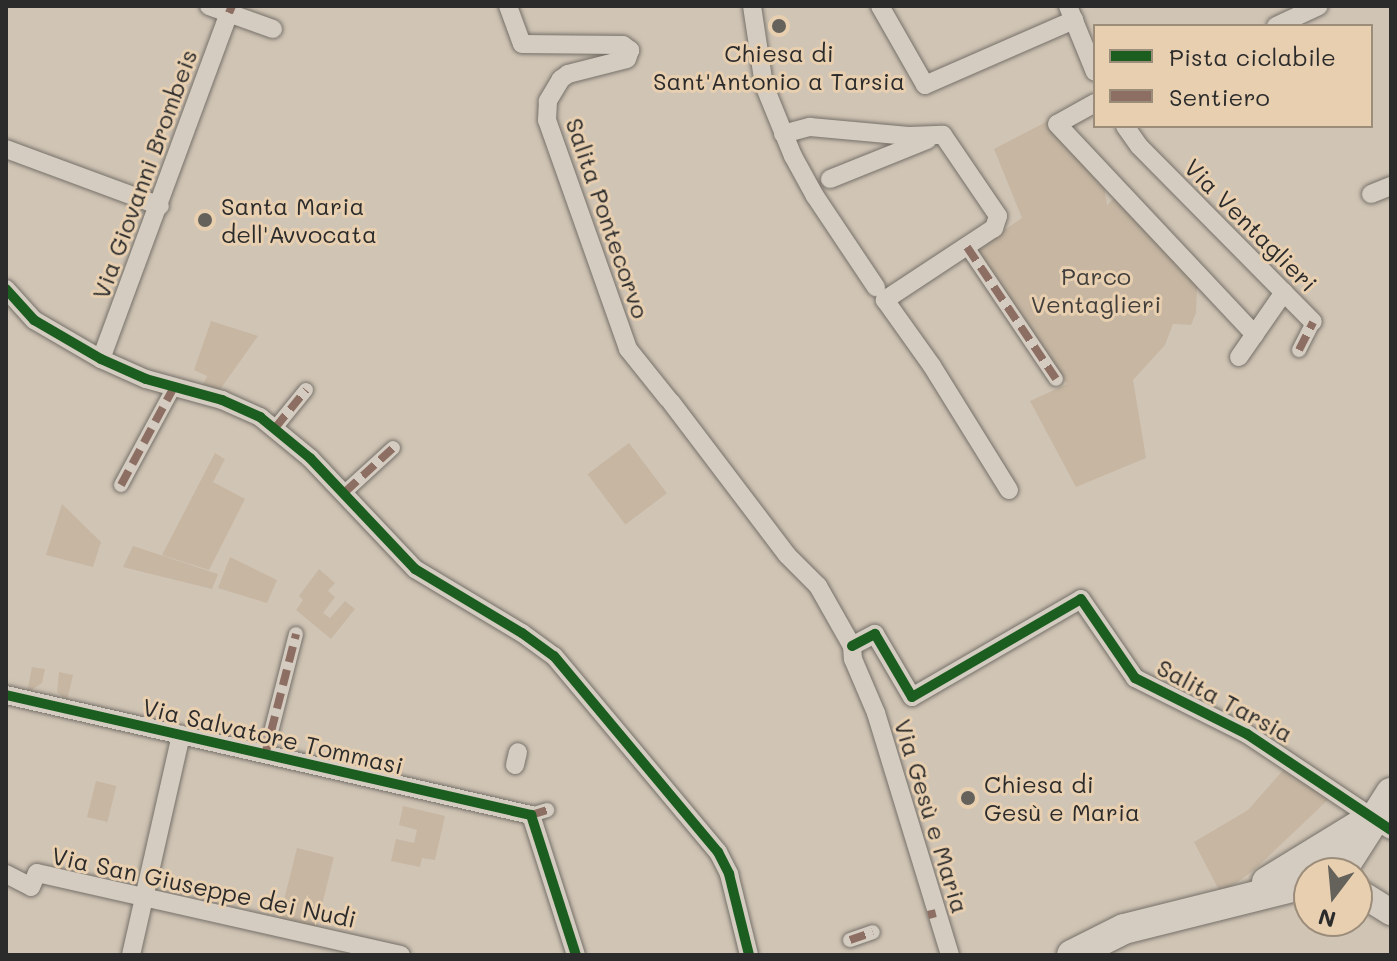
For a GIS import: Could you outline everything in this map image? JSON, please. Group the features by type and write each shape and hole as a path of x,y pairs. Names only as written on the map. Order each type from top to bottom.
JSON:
{"main road":[{"path":"1334,857 1377,817"},
{"path":"1353,857 1377,817"},
{"path":"1227,903 1377,817"},
{"path":"1085,952 1124,929 1293,887"},
{"path":"1373,901 1391,912"}],"street":[{"path":"209,6 230,10 273,29"},
{"name":"Salita Pontecorvo","path":"508,6 522,44 623,45 630,50 627,59 568,74 561,79 548,101 547,120 628,349 787,555 818,586"},
{"path":"752,6 762,76 783,134 820,183 880,294 939,378 1009,490"},
{"path":"880,6 925,85 1071,13 1093,67"},
{"path":"1280,24 1319,6"},
{"name":"Via Giovanni Brombeis","path":"101,359 230,10"},
{"path":"1093,104 1057,124 1255,335"},
{"path":"783,134 810,127 909,136 940,135 947,138 998,216 994,228 967,247 880,294"},
{"name":"Via Ventaglieri","path":"1126,128 1139,146 1313,322"},
{"path":"820,183 940,135"},
{"path":"6,149 160,206"},
{"path":"1371,194 1391,186"},
{"path":"967,247 1056,379"},
{"path":"6,289 34,320 101,359 173,389 242,407 275,428 345,492 415,569 538,643 570,672 718,852 729,874 749,955"},
{"path":"1239,357 1284,292"},
{"path":"1299,350 1313,322"},
{"path":"121,485 173,389"},
{"path":"275,428 306,390"},
{"path":"345,492 393,448"},
{"name":"Via Gesù e Maria","path":"818,586 852,646 853,659 876,713 932,914 950,955"},
{"name":"Salita Tarsia","path":"852,646 875,634 912,697 1081,599 1135,678 1247,734 1377,817"},
{"path":"271,732 296,634"},
{"name":"Via Salvatore Tommasi","path":"6,695 539,812 576,955"},
{"path":"131,955 181,735"},
{"name":"Via San Giuseppe dei Nudi","path":"6,874 31,887 37,873 401,955"},
{"path":"850,940 873,932"}],"green space":[{"name":"Parco Ventaglieri","path":"1048,121 1068,149 1104,187 1107,205 1114,198 1197,286 1196,313 1191,325 1173,324 1165,345 1133,380 1146,458 1076,487 1030,401 1067,384 976,249 1022,218 994,149"},
{"path":"211,321 258,336 219,391 203,385 207,376 194,370"},
{"path":"629,443 667,493 625,525 587,474"},
{"path":"215,453 225,459 213,482 245,499 209,570 162,555"},
{"path":"62,504 101,542 93,567 46,555"},
{"path":"133,546 218,574 212,589 123,567"},
{"path":"230,557 277,580 267,603 218,588"},
{"path":"319,569 335,583 328,591 335,597 323,613 330,618 345,601 355,609 331,639 296,610 303,600 299,596"},
{"path":"32,667 45,669 42,683 27,693"},
{"path":"59,672 73,675 67,701 57,692"},
{"path":"1285,768 1331,797 1254,870 1221,894 1194,842 1248,810"},
{"path":"96,781 116,786 107,822 87,817"},
{"path":"403,806 445,816 435,860 422,858 420,867 391,861 396,839 414,843 417,830 399,825"},
{"path":"297,848 334,857 315,931 279,922"}],"marked path":[{"path":"229,13 232,6"},
{"path":"967,247 1056,379"},
{"path":"1299,350 1313,322"},
{"path":"121,485 173,389"},
{"path":"275,428 306,390"},
{"path":"345,492 393,448"},
{"path":"265,755 296,634"},
{"path":"531,815 547,810"},
{"path":"928,915 936,913"},
{"path":"850,940 873,932"}],"cycle path":[{"path":"6,289 34,320 101,359 146,379 222,400 260,417 310,458 415,569 522,633 554,656 718,852 729,874 749,955"},
{"path":"852,646 875,634 912,697 1081,599 1135,678 1247,734 1391,830"},
{"path":"6,695 531,815 576,955"}],"place":[{"name":"Chiesa di Sant'Antonio a Tarsia","path":"779,26"},
{"name":"Santa Maria dell'Avvocata","path":"205,220"},
{"name":"Chiesa di Gesù e Maria","path":"968,798"}]}
